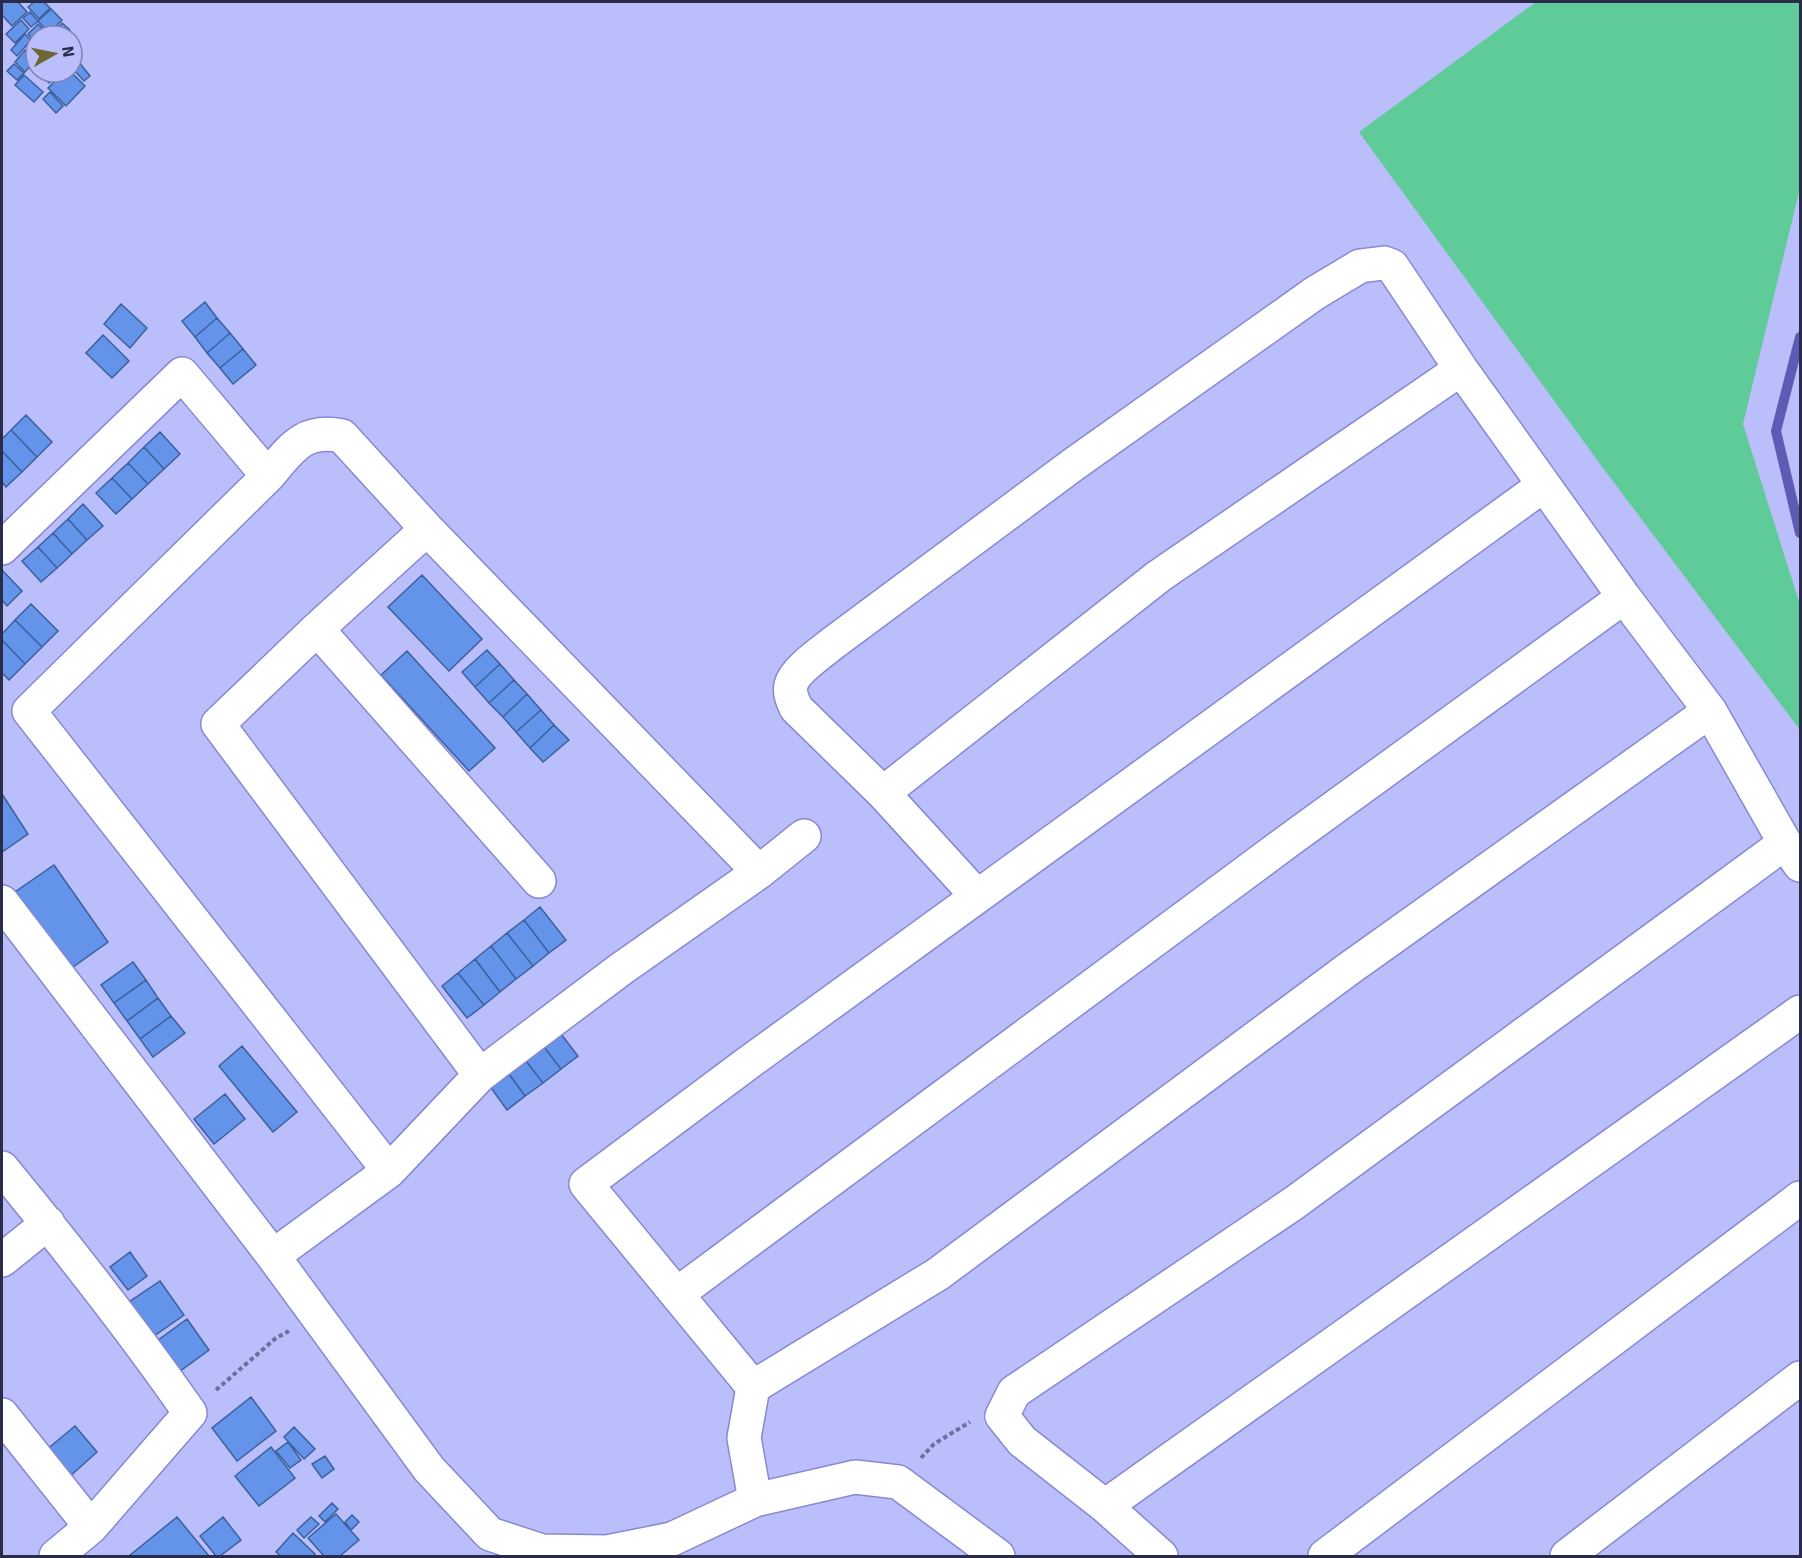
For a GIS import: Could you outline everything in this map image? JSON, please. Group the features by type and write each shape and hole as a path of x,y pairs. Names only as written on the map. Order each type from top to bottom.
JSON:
{"street":[{"path":"977,896 883,793 796,708 791,696 791,683 798,673 833,643 1074,464 1315,294 1360,266 1384,263 1392,266 1461,369 1624,597 1710,711 1792,854 1294,1203 1014,1392 1002,1416 1022,1441 1105,1506 1161,1557"},
{"path":"883,793 1159,576 1461,369"},
{"path":"2,548 182,374 268,476"},
{"path":"388,1171 30,711 268,476 297,443 324,432 342,436 427,529 759,872"},
{"path":"753,1387 586,1184 757,1056 1544,485"},
{"path":"427,529 317,629 218,724 480,1075"},
{"path":"677,1294 1278,848 1624,597"},
{"path":"317,629 539,881"},
{"path":"755,1500 744,1438 753,1387 938,1274 1347,970 1710,711"},
{"path":"273,1256 388,1171 480,1075 621,969 759,872 804,836"},
{"path":"2,902 273,1256 484,1545 542,1551 607,1552 672,1539 755,1500 855,1478 898,1482 998,1557"},
{"path":"1105,1506 1800,1012"},
{"path":"2,1168 48,1223 190,1413 91,1527 56,1557"},
{"path":"1325,1557 1800,1198"},
{"path":"2,1260 48,1223"},
{"path":"1567,1557 1800,1378"},
{"path":"2,1415 91,1527"}],"path":[{"path":"190,1413 276,1338 317,1317"},
{"path":"898,1482 934,1444 966,1423 1002,1416"}],"green space":[{"path":"1536,2 1800,2 1800,188 1743,424 1800,605 1800,730 1600,464 1359,132"}],"building":[{"path":"2,2 18,2 27,12 12,26 2,15"},
{"path":"34,2 44,2 50,8 39,19 28,7"},
{"path":"51,9 62,20 58,24 41,24 38,21"},
{"path":"30,12 38,21 34,24 28,24 23,18"},
{"path":"21,20 25,24 24,34 15,43 6,34"},
{"path":"24,35 24,48 17,56 11,50"},
{"path":"24,51 24,71 15,62"},
{"path":"14,64 24,73 17,80 7,71"},
{"path":"84,68 90,76 84,81"},
{"path":"24,75 24,84 34,84 43,92 34,102 15,85"},
{"path":"52,84 83,84 85,86 66,106 48,88"},
{"path":"50,92 63,106 56,113 43,99"},
{"path":"205,302 217,318 195,337 182,321"},
{"path":"121,304 147,328 130,348 104,324"},
{"path":"217,318 230,333 207,353 195,337"},
{"path":"230,333 243,349 220,368 207,353"},
{"path":"103,335 129,361 112,378 86,353"},
{"path":"243,349 256,365 233,384 220,368"},
{"path":"26,415 52,442 37,457 11,430"},
{"path":"11,430 37,457 22,472 2,451 2,439"},
{"path":"160,432 180,454 164,469 144,447"},
{"path":"144,447 164,469 148,484 128,463"},
{"path":"2,451 22,472 6,487 2,482"},
{"path":"128,463 148,484 132,499 112,478"},
{"path":"112,478 132,499 116,514 96,493"},
{"path":"83,504 103,526 87,540 68,519"},
{"path":"68,519 87,540 72,554 53,533"},
{"path":"53,533 72,554 57,568 38,547"},
{"path":"38,547 57,568 41,582 22,561"},
{"path":"2,570 22,591 7,606 2,600"},
{"path":"422,575 482,639 449,671 388,607"},
{"path":"31,604 58,631 42,647 15,620"},
{"path":"15,620 42,647 25,664 2,640 2,634"},
{"path":"2,640 25,664 9,680 2,673"},
{"path":"487,650 500,664 475,687 462,672"},
{"path":"407,651 495,748 469,771 381,675"},
{"path":"500,664 514,680 489,703 475,687"},
{"path":"514,680 527,694 503,717 489,703"},
{"path":"527,694 541,710 516,732 503,717"},
{"path":"541,710 554,725 530,748 516,732"},
{"path":"554,725 569,740 543,762 530,748"},
{"path":"2,794 28,834 2,852"},
{"path":"54,865 108,942 69,970 15,892"},
{"path":"540,907 566,940 549,953 524,920"},
{"path":"524,920 549,953 533,966 507,933"},
{"path":"507,933 533,966 516,979 491,946"},
{"path":"491,946 516,979 500,992 475,959"},
{"path":"475,959 500,992 484,1005 458,973"},
{"path":"133,962 146,980 114,1003 101,985"},
{"path":"458,973 484,1005 467,1018 442,986"},
{"path":"146,980 158,998 127,1021 114,1003"},
{"path":"158,998 171,1016 140,1039 127,1021"},
{"path":"171,1016 185,1033 153,1057 140,1039"},
{"path":"561,1034 578,1056 561,1069 544,1047"},
{"path":"242,1046 297,1112 273,1132 219,1066"},
{"path":"544,1047 561,1069 543,1083 526,1061"},
{"path":"526,1061 543,1083 525,1096 509,1074"},
{"path":"509,1074 525,1096 507,1110 491,1088"},
{"path":"225,1094 245,1119 214,1144 194,1119"},
{"path":"130,1252 147,1276 128,1290 110,1267"},
{"path":"160,1281 184,1315 144,1343 120,1308"},
{"path":"187,1319 209,1350 172,1377 150,1346"},
{"path":"251,1397 276,1431 237,1461 212,1428"},
{"path":"75,1426 97,1452 68,1478 45,1451"},
{"path":"294,1427 315,1449 304,1459 284,1437"},
{"path":"288,1442 301,1460 290,1468 276,1451"},
{"path":"271,1447 295,1478 259,1506 235,1476"},
{"path":"325,1456 334,1469 322,1478 312,1464"},
{"path":"332,1503 338,1509 325,1522 319,1516"},
{"path":"336,1514 359,1540 340,1556 324,1556 308,1538"},
{"path":"352,1515 359,1522 351,1530 345,1522"},
{"path":"177,1517 209,1556 129,1556"},
{"path":"223,1517 241,1540 220,1556 216,1556 200,1536"},
{"path":"311,1517 319,1524 304,1538 297,1530"},
{"path":"293,1533 315,1554 313,1556 281,1556 276,1552"}],"waterway":[{"path":"1800,337 1776,431 1800,533"}]}
